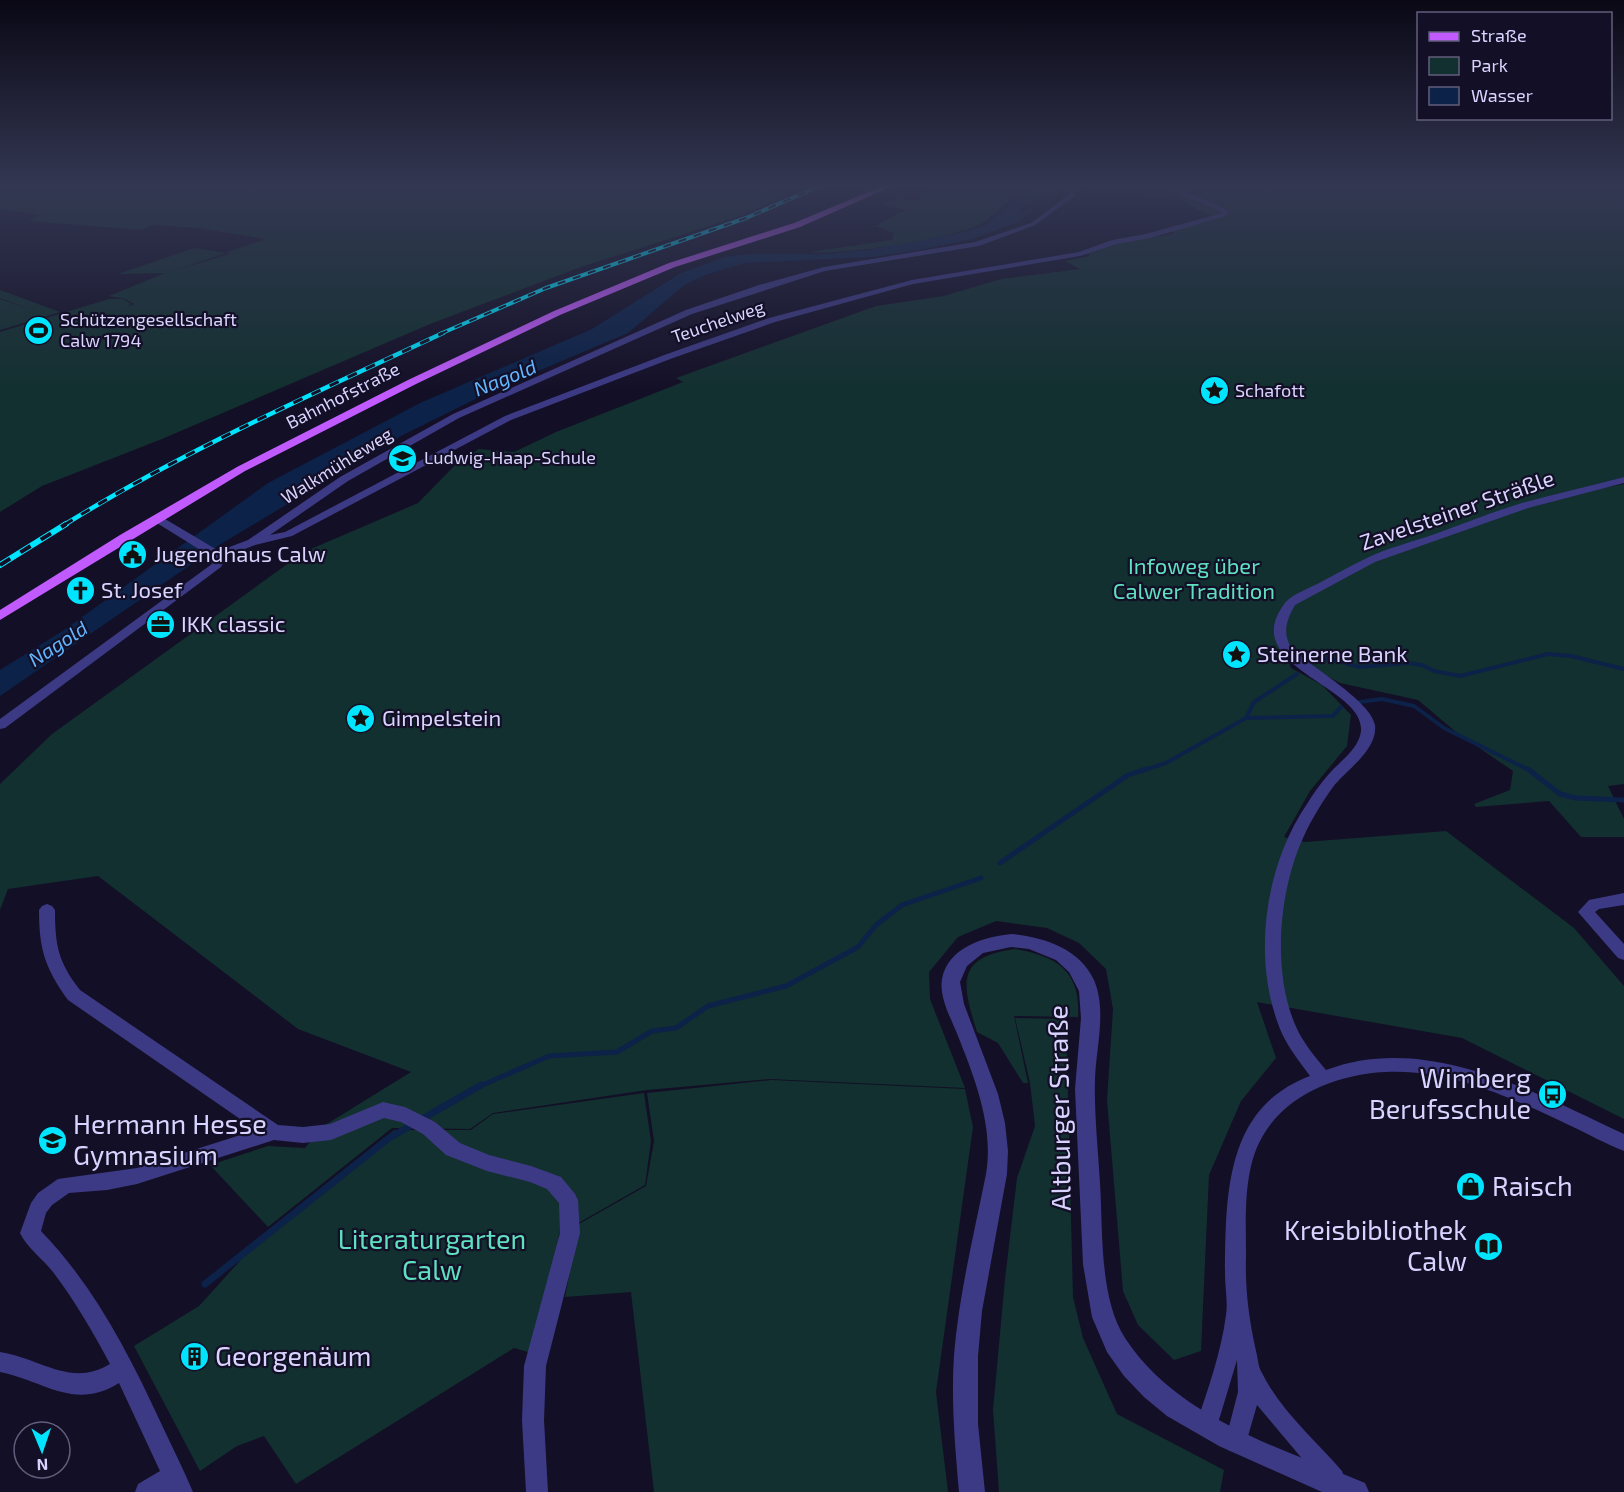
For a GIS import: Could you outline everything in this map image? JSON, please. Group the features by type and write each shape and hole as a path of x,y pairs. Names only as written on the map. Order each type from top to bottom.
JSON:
{"main road":[{"name":"Bahnhofstraße","path":"0,616 156,518 325,424 453,362 610,291 702,255"}],"street":[{"name":"Walkmühleweg","path":"216,555 252,542 362,468 456,416 689,312 762,287 832,267 909,255"},
{"name":"Teuchelweg","path":"252,542 288,534 508,418 772,320 912,282 1076,255"},
{"name":"Zavelsteiner Sträßle","path":"1321,1077 1302,1053 1287,1026 1274,972 1281,885 1301,825 1330,781 1359,749 1368,735 1368,722 1359,709 1331,684 1301,665 1288,653 1279,638 1278,625 1282,614 1291,603 1371,560 1524,506 1624,480"},
{"path":"0,725 212,571 218,561 216,555 156,518"},
{"path":"1624,899 1594,904 1586,912 1624,954"},
{"path":"47,910 47,948 55,967 74,995 274,1132"},
{"name":"Altburger Straße","path":"972,1492 966,1438 964,1373 971,1311 984,1251 998,1151 985,1081 954,1001 951,981 956,966 967,955 994,942 1008,940 1038,944 1059,953 1074,966 1087,983 1090,1002 1085,1084 1093,1251 1102,1314 1114,1343 1138,1375 1173,1406 1236,1442 1349,1490"},
{"path":"1236,1442 1248,1400 1250,1374 1237,1312 1236,1224 1241,1163 1257,1126 1285,1096 1321,1077 1356,1067 1391,1064 1431,1068 1474,1078 1526,1097 1624,1143"},
{"path":"146,1492 178,1484 86,1298 49,1250 30,1233 38,1209 53,1191 64,1185 137,1176 274,1132 303,1135 331,1132 383,1110 405,1115 425,1126 453,1149 487,1163 531,1174 554,1184 568,1200 570,1233 535,1366 533,1420 537,1492"},
{"path":"1207,1425 1225,1369 1237,1312"},
{"path":"0,1362 11,1363 70,1385 96,1383 122,1369"},
{"path":"1250,1374 1270,1406 1349,1490"}],"green space":[{"path":"175,255 221,255 176,270 227,255 620,255 430,324 162,439 42,486 0,512 0,332 109,299 123,299 131,304 127,307 134,304 125,299 109,296 165,273 118,274"},
{"name":"Infoweg über Calwer Tradition","path":"1624,255 1624,477 1531,502 1624,484 1624,784 1608,786 1624,819 1624,837 1581,837 1549,801 1476,807 1474,804 1510,790 1513,771 1456,732 1418,700 1340,683 1286,655 1291,668 1322,685 1351,715 1347,746 1310,791 1284,837 1305,842 1446,831 1574,928 1624,986 1624,1119 1462,1038 1257,1002 1276,1058 1241,1101 1209,1175 1201,1351 1174,1360 1138,1325 1123,1291 1107,1100 1113,1009 1106,969 1079,943 1047,928 996,921 958,937 929,972 930,999 965,1088 770,1079 647,1090 493,1113 470,1129 392,1128 268,1227 210,1165 268,1146 305,1148 322,1127 411,1072 298,1029 98,876 8,889 0,910 0,784 52,734 304,552 418,503 456,464 479,449 514,452 556,432 683,382 676,378 876,306 944,296 1001,279 1080,269 1065,261 1090,256"},
{"path":"0,290 60,312 0,330 0,299 29,309 0,298"},
{"path":"1015,949 1043,956 1063,968 1075,988 1078,1001 1078,1017 1014,1016 1028,1083 1023,1083 998,1043 977,1032 968,1000 968,976 973,966 996,953"},
{"path":"1015,1018 1066,1019 1073,1297 1083,1338 1117,1414 1224,1470 1220,1492 999,1492 993,1410 1005,1279 1017,1178 1035,1126 1030,1083"},
{"path":"772,1080 965,1089 973,1127 936,1392 948,1492 654,1492 631,1292 565,1297 579,1224 646,1186 654,1141 647,1093"},
{"name":"Literaturgarten Calw","path":"644,1093 651,1141 645,1185 559,1234 552,1283 535,1354 514,1348 296,1484 264,1436 237,1446 200,1471 134,1346 199,1306 267,1231 394,1130 471,1130 493,1114"}],"water":[{"name":"Nagold","path":"744,255 888,255 745,263 705,275 683,286 628,333 500,387 401,436 221,544 0,696 0,670 64,630 268,483 420,403 592,329 681,273 725,257"}],"waterway":[{"path":"1320,662 1327,658 1359,667 1407,663 1460,676 1548,654 1571,656 1624,669"},
{"path":"1246,718 1254,702 1297,674"},
{"path":"1359,702 1382,699 1414,706 1444,728 1530,770"},
{"path":"1246,718 1333,716 1341,707"},
{"path":"1141,771 1166,763 1246,718"},
{"path":"1000,863 1128,775 1146,769"},
{"path":"1530,770 1560,794 1576,798 1624,800"},
{"path":"478,1087 549,1056 617,1052 652,1031 676,1028 708,1006 786,986 858,947 876,925 902,905 981,878"},
{"path":"422,1119 481,1085"},
{"path":"205,1284 389,1138 412,1125"}],"railway":[{"path":"440,334 546,288 641,255"},
{"path":"64,525 203,447 443,333"},
{"path":"0,565 66,524"}],"place":[{"name":"Schützengesellschaft Calw 1794","path":"39,330"},
{"name":"Schafott","path":"1214,391"},
{"name":"Ludwig-Haap-Schule","path":"403,458"},
{"name":"Jugendhaus Calw","path":"133,554"},
{"name":"St. Josef","path":"80,590"},
{"name":"IKK classic","path":"160,624"},
{"name":"Steinerne Bank","path":"1236,654"},
{"name":"Gimpelstein","path":"361,718"},
{"name":"Wimberg Berufsschule","path":"1552,1095"},
{"name":"Hermann Hesse Gymnasium","path":"52,1141"},
{"name":"Raisch","path":"1471,1187"},
{"name":"Kreisbibliothek Calw","path":"1488,1247"},
{"name":"Georgenäum","path":"194,1357"}]}
